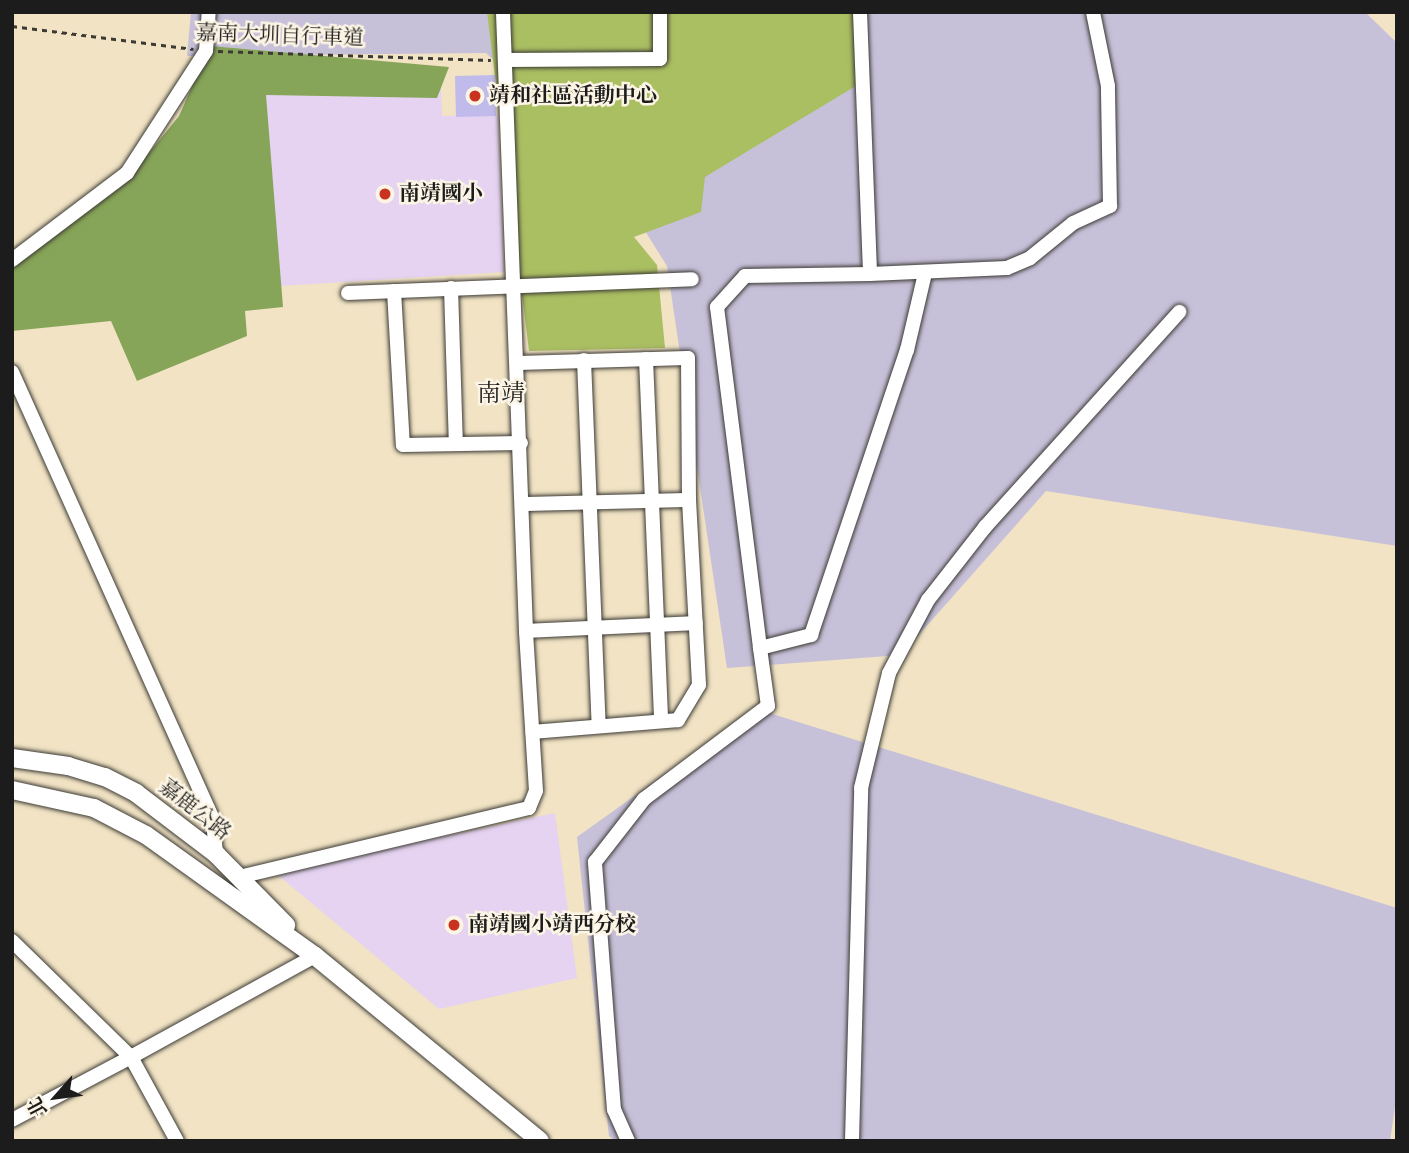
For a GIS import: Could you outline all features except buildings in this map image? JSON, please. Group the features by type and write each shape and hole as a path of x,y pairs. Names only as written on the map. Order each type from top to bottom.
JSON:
{"main road":[{"name":"嘉鹿公路","path":"12,758 68,766 106,778 136,793 216,854 316,956"},
{"name":"嘉鹿公路","path":"12,790 94,808 114,816 146,835 316,956 540,1141"}],"lane":[{"path":"12,260 127,173 206,51 209,12"},
{"path":"239,877 530,807 536,791 526,631 503,12"},
{"path":"505,60 660,59 660,12"},
{"path":"860,12 870,274"},
{"path":"628,1141 614,1110 595,862 643,799 768,706 717,307 745,276 1007,268 1021,263 1073,223 1110,206 1108,86 1093,12"},
{"path":"760,648 811,635 907,350 925,272"},
{"path":"348,293 692,279"},
{"path":"451,288 456,444"},
{"path":"394,291 403,445 521,443"},
{"path":"852,1141 861,788 889,673 928,600 985,527 1179,312"},
{"path":"517,363 688,358 689,500 699,685 678,720 531,733"},
{"path":"646,359 661,721"},
{"path":"584,360 599,726"},
{"path":"12,372 213,820 216,854"},
{"path":"523,504 689,500"},
{"path":"526,631 696,623"},
{"path":"12,941 131,1057 177,1141"},
{"path":"12,1120 316,956"}],"path":[{"name":"嘉南大圳自行車道","path":"12,26 206,51 505,60"}],"shaded area":[{"path":"191,12 1365,12 1397,43 1397,546 1046,491 901,655 727,668 667,266 600,159 486,53 187,56"},
{"name":"南靖國小","path":"440,68 442,116 498,115 504,272 280,286 256,83"},
{"path":"756,709 1397,908 1397,1093 1390,1141 615,1141 609,1136 577,837"},
{"name":"南靖國小靖西分校","path":"555,813 577,978 439,1009 274,872"}],"green space":[{"path":"487,12 856,12 859,84 705,177 701,212 634,237 657,265 665,348 529,351"},
{"path":"210,46 449,67 437,98 266,95 283,307 245,311 247,336 137,381 111,321 12,331 13,266 136,169 179,116"}],"place":[{"name":"靖和社區活動中心","path":"475,96"},
{"name":"南靖國小","path":"385,194"},
{"name":"南靖國小靖西分校","path":"454,925"}],"district":[{"name":"南靖","path":"501,395"}]}
